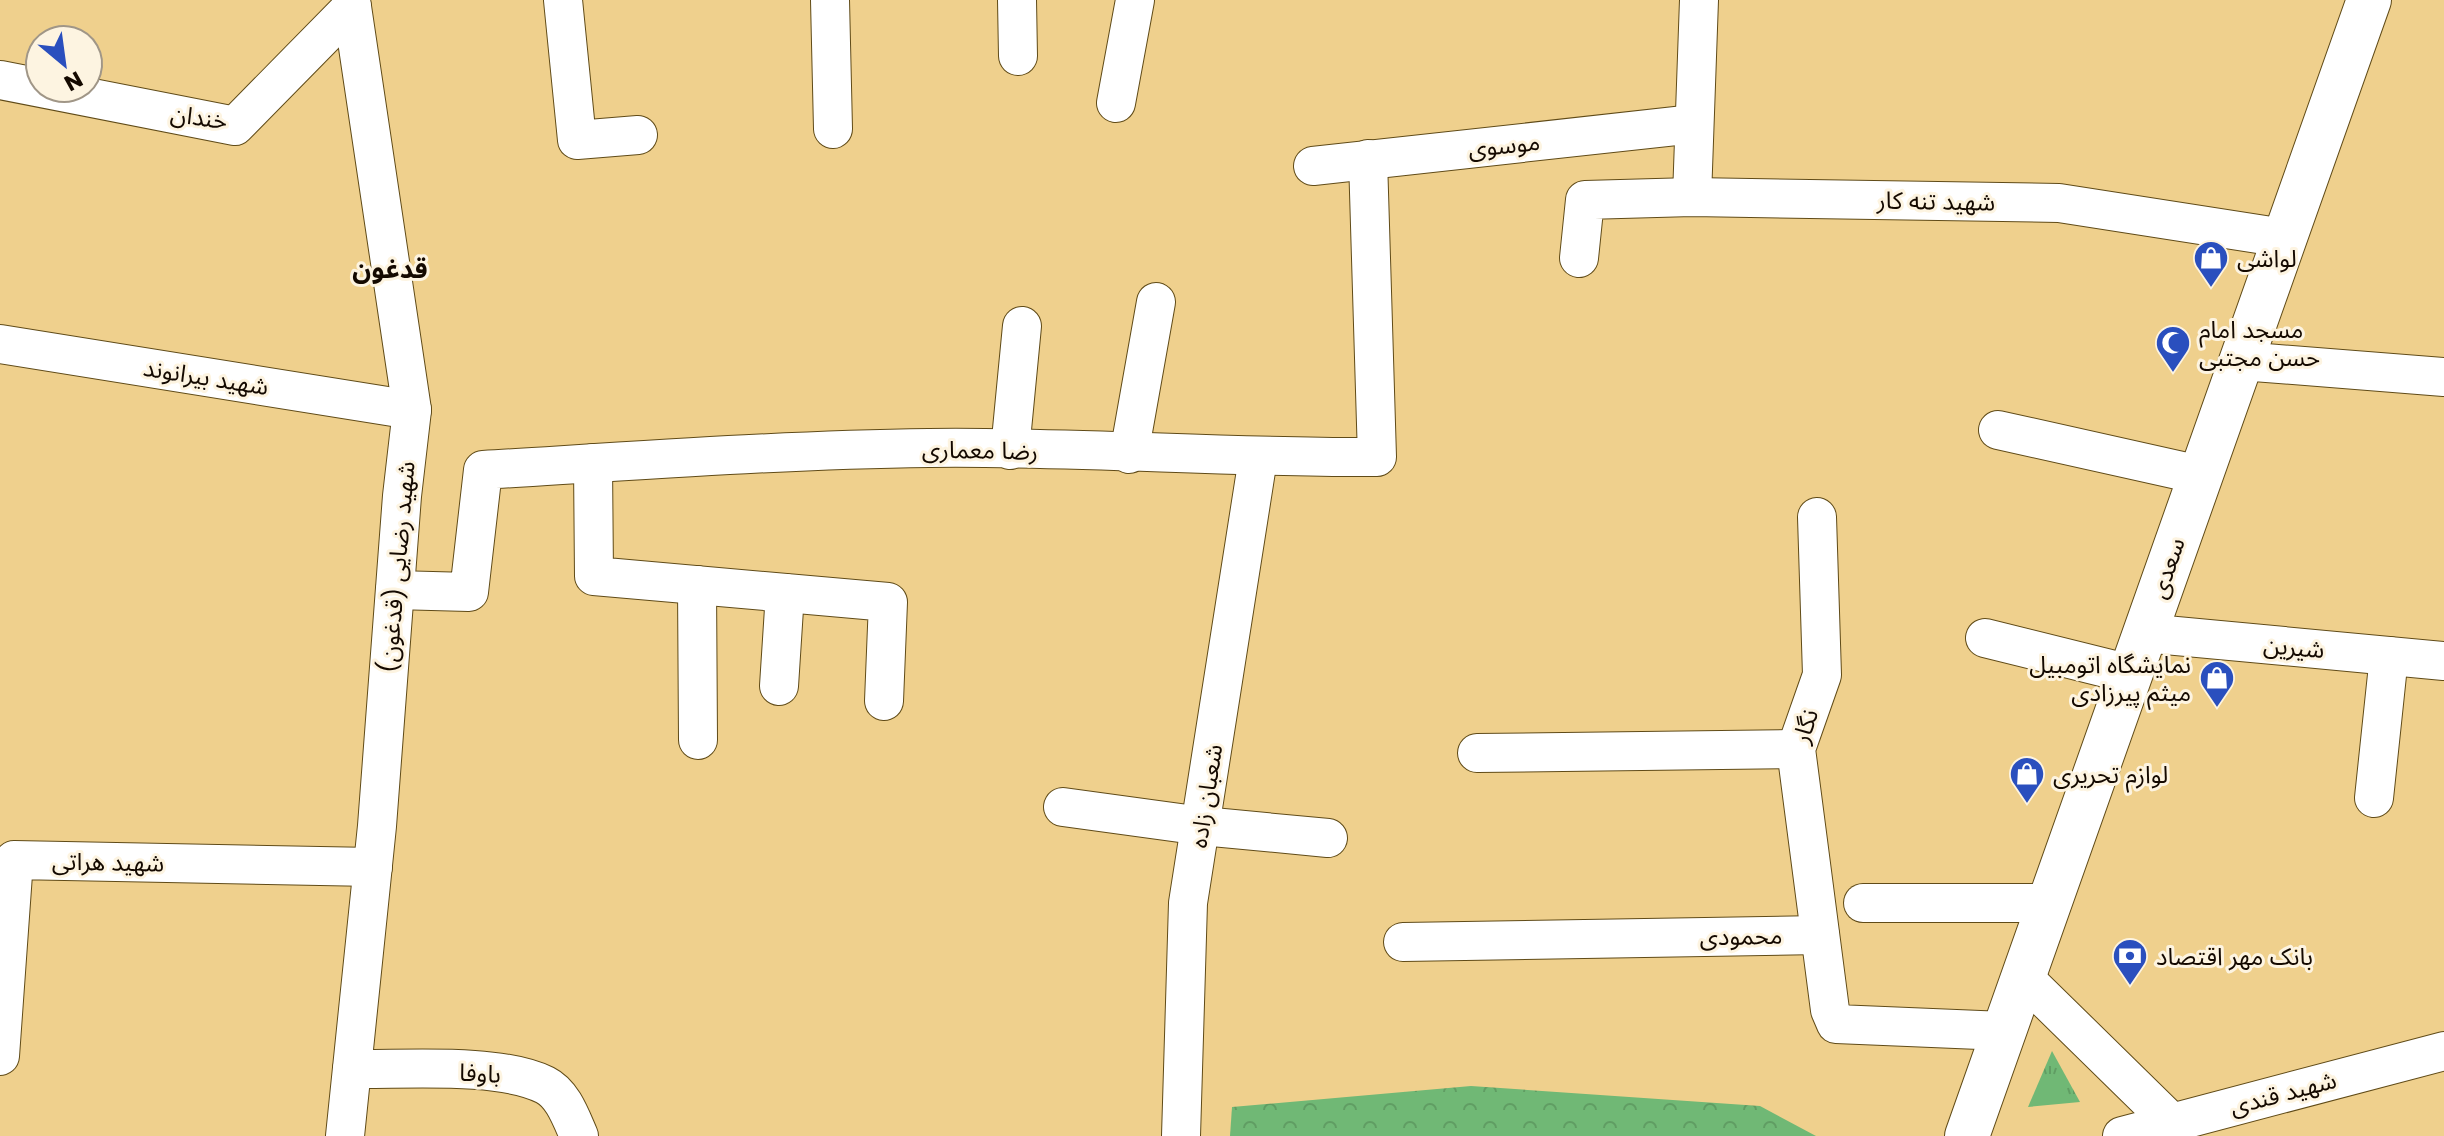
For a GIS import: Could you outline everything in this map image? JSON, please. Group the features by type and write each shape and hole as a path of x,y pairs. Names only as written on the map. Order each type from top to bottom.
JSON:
{"main road":[{"name":"سعدی","path":"1967,1136 2369,0"}],"street":[{"path":"563,0 577,140 638,135"},
{"path":"830,0 833,129"},
{"path":"1017,0 1018,56"},
{"path":"1116,103 1135,0"},
{"path":"1692,197 1699,0"},
{"name":"خندان","path":"0,80 235,126 351,4"},
{"name":"(قدغون) شهید رضایی","path":"345,1136 373,867 412,410 351,4"},
{"name":"موسوی","path":"1313,166 1694,124"},
{"name":"رضا معماری","path":"395,590 469,592 483,470 825,451 1010,450 1258,458 1377,457 1368,159"},
{"name":"شهید تنه کار","path":"1579,258 1585,200 1692,197 2059,203 2284,238"},
{"path":"1129,454 1156,302"},
{"path":"1010,450 1022,326"},
{"name":"شهید بیرانوند","path":"0,344 412,410"},
{"path":"2241,361 2444,377"},
{"path":"1998,430 2200,475"},
{"name":"شعبان زاده","path":"1181,1136 1188,903 1258,458"},
{"path":"593,463 594,576 888,602 884,701"},
{"name":"نگار","path":"1817,517 1822,675 1796,749 1820,935"},
{"path":"697,585 698,740"},
{"path":"779,686 785,593"},
{"name":"شیرین","path":"2144,633 2444,661"},
{"path":"1985,638 2130,674"},
{"path":"2374,798 2389,656"},
{"path":"1477,753 1796,749"},
{"path":"1063,807 1202,826 1328,838"},
{"name":"شهید هراتی","path":"1,1039 14,860 373,867"},
{"path":"1863,903 2049,903"},
{"path":"1820,935 1830,1010 1836,1024 2004,1031"},
{"name":"محمودی","path":"1403,942 1820,935"},
{"path":"2023,977 2172,1123"},
{"name":"شهید قندی","path":"2122,1136 2444,1051"},
{"name":"باوفا","path":"352,1069 506,1072 547,1085 564,1103 579,1136"}],"green space":[{"path":"2052,1051 2080,1102 2028,1107"},
{"path":"1471,1086 1760,1106 1816,1136 1230,1136 1232,1107"}],"place":[{"name":"لواشی","path":"2211,289"},
{"name":"مسجد امام حسن مجتبی","path":"2173,374"},
{"name":"نمایشگاه اتومبیل میثم پیرزادی","path":"2217,709"},
{"name":"لوازم تحریری","path":"2027,805"},
{"name":"بانک مهر اقتصاد","path":"2130,987"}],"district":[{"name":"قدغون","path":"390,269"}]}
